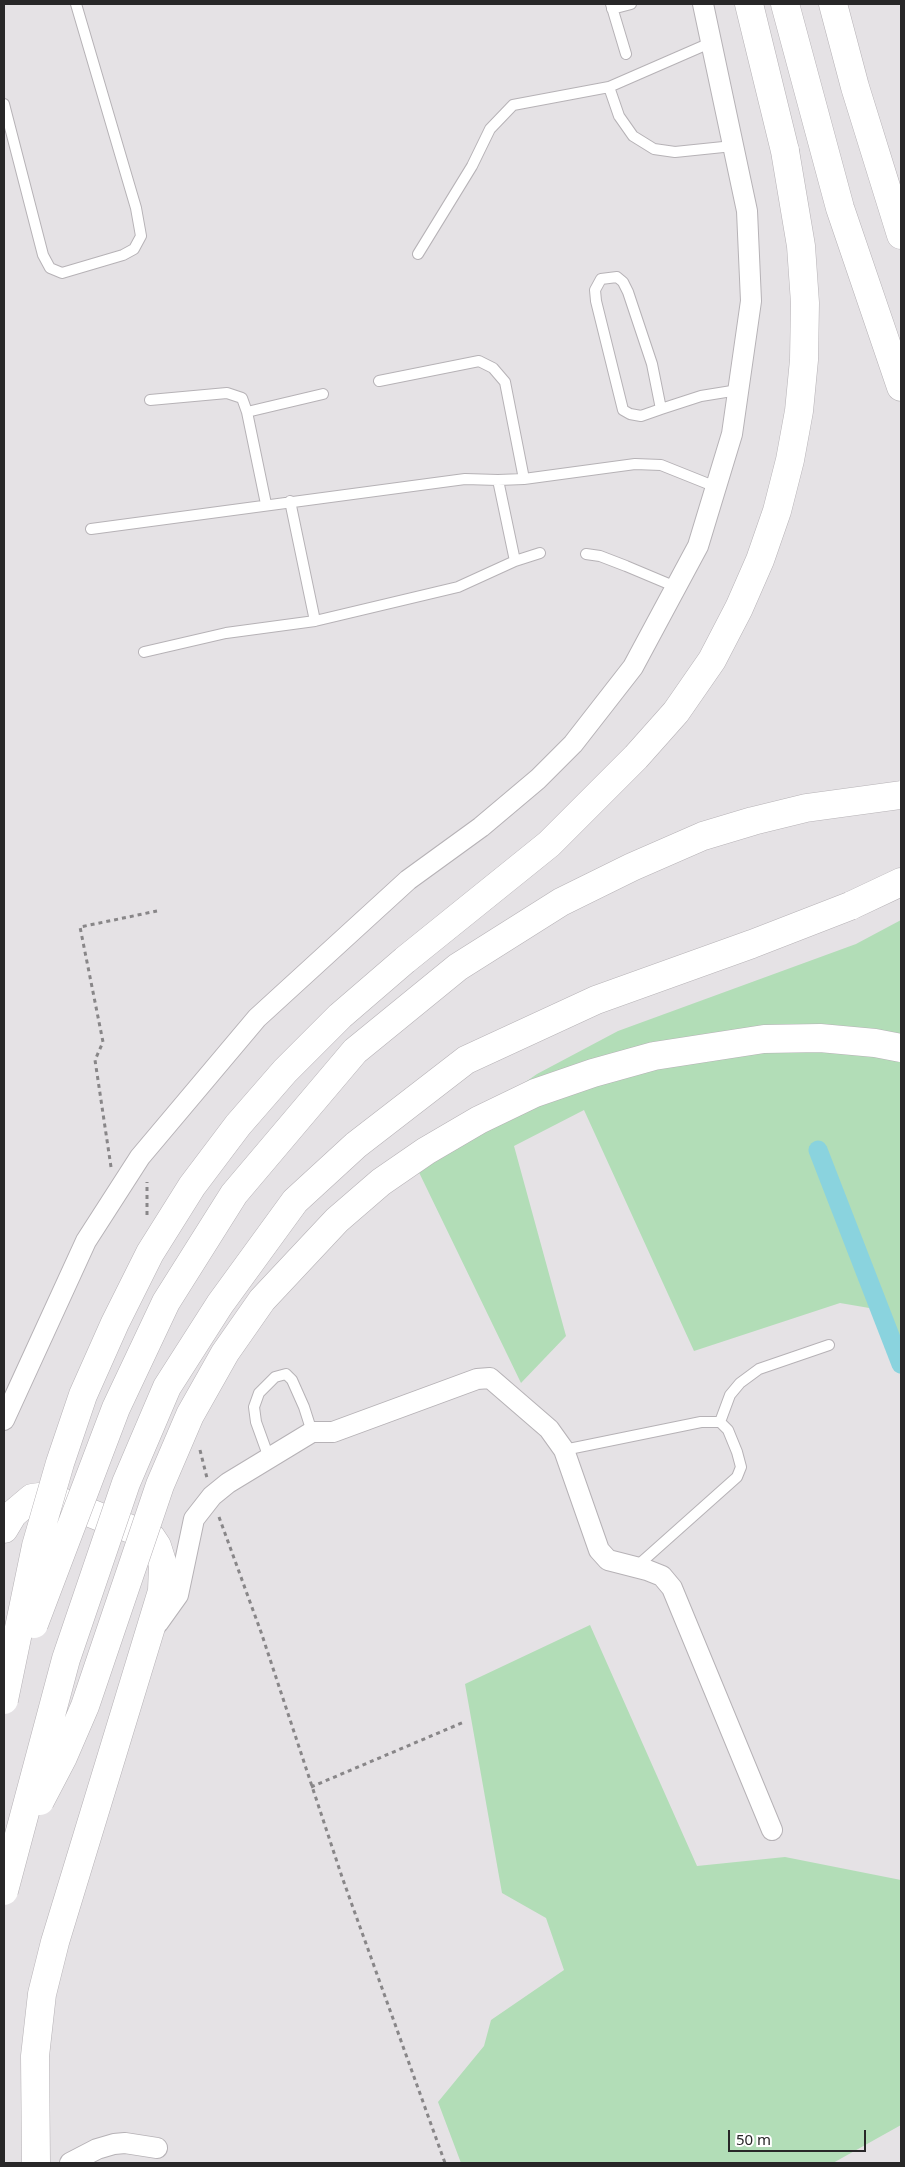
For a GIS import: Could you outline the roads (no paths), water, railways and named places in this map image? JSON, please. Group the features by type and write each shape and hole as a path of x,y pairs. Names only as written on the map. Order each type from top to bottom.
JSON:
{"highway":[{"path":"4,1701 36,1546 60,1463 83,1395 115,1323 146,1262 192,1186 238,1125 285,1071 340,1016 405,960 549,844 636,757 676,712 712,660 739,608 760,560 777,511 790,460 799,411 804,360 805,303 801,246 794,198 785,151 749,4"},
{"path":"785,4 840,208 901,387"},
{"path":"833,4 855,87 901,236"},
{"path":"4,1701 116,1408 166,1302 234,1194 355,1051 458,967 561,902 632,866 704,836 753,821 806,808 860,799 901,795"},
{"path":"4,1891 10,1859 66,1659 126,1483 168,1387 220,1304 295,1201 356,1145 466,1060 596,1000 788,930 850,906 901,882"},
{"path":"10,1859 63,1757 85,1706 160,1485 190,1415 225,1353 262,1300 337,1220 381,1182 426,1151 479,1120 535,1093 593,1073 654,1056 709,1046 764,1040 820,1038 875,1043 901,1048"},
{"path":"4,1529 13,1514 32,1498 47,1496 151,1537 157,1546 163,1566 162,1591 42,1994 35,2056 36,2163"}],"street":[{"path":"4,1420 86,1240 140,1157 257,1018 408,880 488,821 538,779 573,744 633,667 698,546 732,434 751,301 747,211 703,4"},
{"path":"149,1634 178,1595 194,1519 212,1496 228,1483 312,1432 339,1430 477,1379 490,1378 549,1430 564,1450 600,1550 608,1560 662,1576 672,1588 772,1830"},
{"path":"70,2163 97,2149 114,2144 125,2143 157,2148"}],"lane":[{"path":"4,104 43,255 50,268 62,272 123,255 134,249 141,236 136,208 76,4"},
{"path":"626,54 612,6 631,4"},
{"path":"418,254 472,166 490,129 513,105 609,87 710,43"},
{"path":"609,87 618,116 633,136 654,148 676,152 733,146"},
{"path":"661,409 652,364 628,292 623,282 617,277 601,279 596,290 596,301 623,410 630,414 641,416 701,396 738,390"},
{"path":"379,381 478,361 493,368 505,382 524,478"},
{"path":"150,400 227,392 242,398 247,412 266,504"},
{"path":"247,412 323,394"},
{"path":"91,529 266,504 465,479 498,480 524,478 635,464 661,464 716,487"},
{"path":"498,480 515,561"},
{"path":"290,501 315,621"},
{"path":"144,652 226,633 315,621 458,587 515,561 540,553"},
{"path":"586,554 600,556 676,587"},
{"path":"720,1422 730,1395 740,1383 758,1370 829,1345"},
{"path":"269,1458 256,1422 254,1407 259,1393 275,1377 286,1374 292,1380 312,1432"},
{"path":"564,1450 701,1422 720,1422 728,1430 741,1466 737,1477 636,1568"}],"waterway":[{"path":"818,1150 901,1364"}]}
